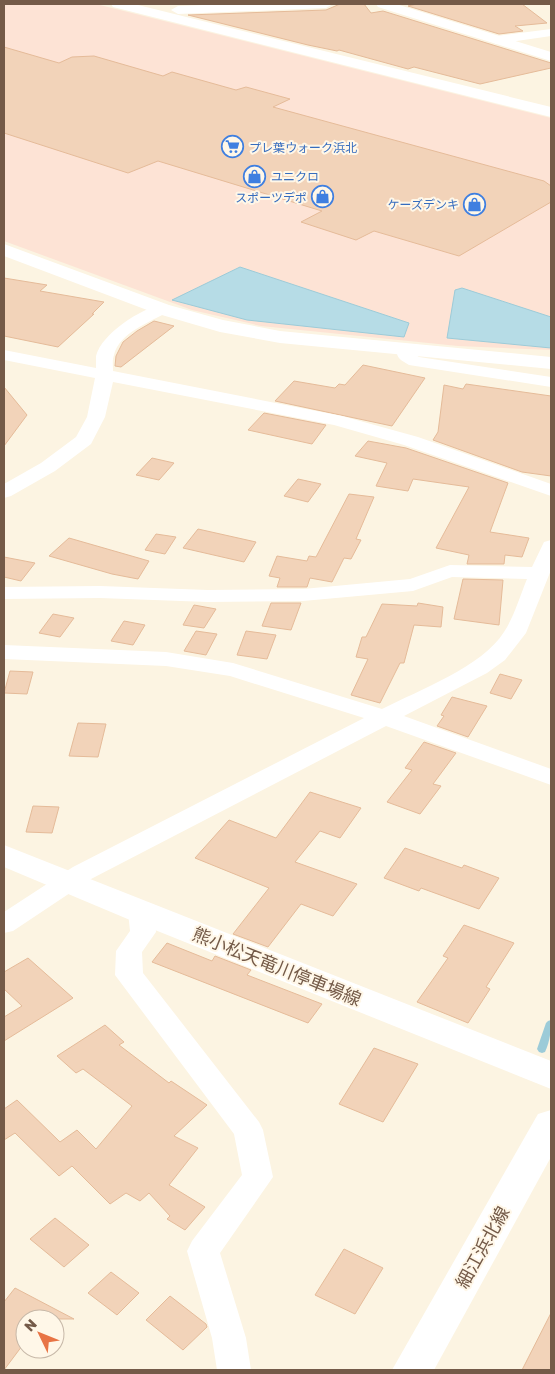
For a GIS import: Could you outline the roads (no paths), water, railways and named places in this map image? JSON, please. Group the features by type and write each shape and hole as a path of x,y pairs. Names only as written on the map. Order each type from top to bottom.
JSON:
{"street":[{"path":"118,4 551,112"},
{"path":"149,12 326,4"},
{"path":"383,4 551,57"},
{"path":"496,40 551,32"},
{"path":"4,250 162,309 220,326 280,337 551,363"},
{"path":"4,492 48,467 84,440 96,417 105,374 105,355 114,340 140,320 162,309"},
{"path":"404,349 406,356 415,360 551,382"},
{"path":"4,355 336,420 411,442 551,490"},
{"path":"4,924 82,873 479,668 497,655 515,633 551,546"},
{"path":"4,593 100,592 208,596 303,594 413,585 450,571 539,573"},
{"path":"4,652 166,659 233,670 384,717 551,777"},
{"name":"熊小松天竜川停車場線","path":"4,855 72,881 141,912 551,1075"},
{"path":"141,912 143,932 129,951 130,975 248,1130 258,1177 203,1251 228,1338 234,1370"},
{"name":"細江浜北線","path":"412,1370 551,1124"}],"water":[{"path":"240,267 409,323 404,337 247,320 172,300"},
{"path":"462,288 551,317 551,348 447,338 455,290"}],"waterway":[{"path":"542,1049 551,1023"}],"place":[{"name":"プレ葉ウォーク浜北","path":"233,147"},
{"name":"ユニクロ","path":"255,176"},
{"name":"スポーツデポ","path":"323,197"},
{"name":"ケーズデンキ","path":"475,204"}]}
